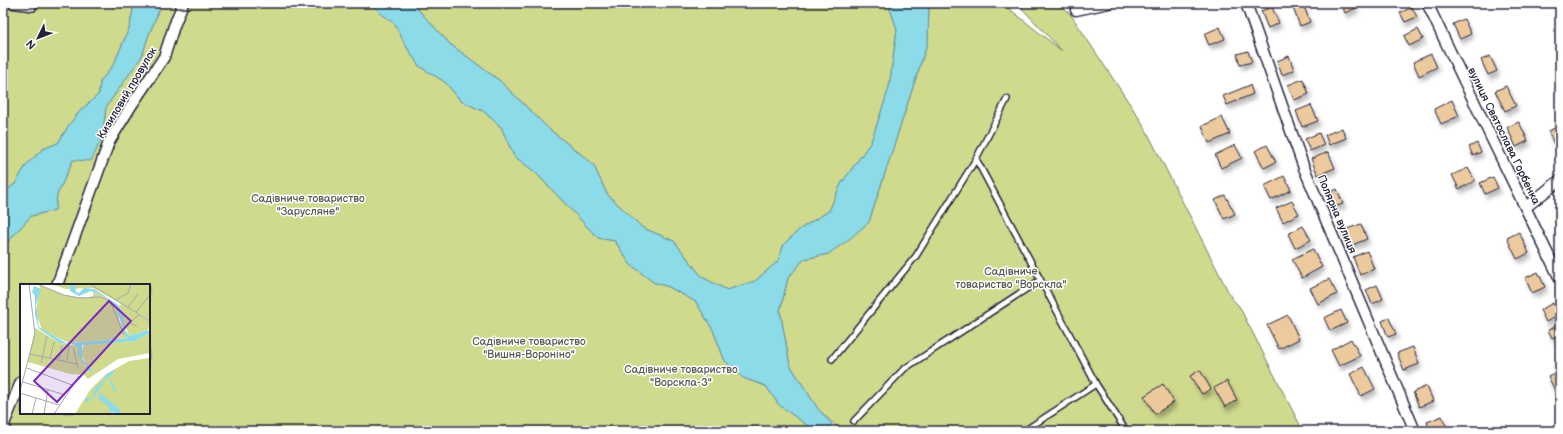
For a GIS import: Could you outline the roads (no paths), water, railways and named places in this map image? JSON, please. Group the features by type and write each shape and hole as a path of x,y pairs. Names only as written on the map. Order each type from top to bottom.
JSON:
{"street":[{"name":"Кизиловий провулок","path":"57,284 109,142 164,57 183,3"},
{"path":"1076,10 1109,3"},
{"name":"Полярна вулиця","path":"1246,3 1304,168 1415,431"},
{"name":"вулиця Святослава Горбенка","path":"1427,3 1560,278"},
{"path":"1526,207 1560,180"},
{"path":"6,431 4,424 20,384"}],"lane":[{"path":"3,4 33,8 32,3"},
{"path":"832,359 916,256 976,159 1007,99"},
{"path":"976,159 1096,384 1126,431"},
{"path":"854,421 904,369 1040,280"},
{"path":"1024,431 1096,384"}],"water":[{"path":"138,3 162,3 142,56 106,107 102,138 91,161 73,160 57,195 55,210 31,216 3,247 3,193 15,184 27,164 43,149 58,143 80,111 99,94 100,82 114,64 130,26 133,9"},
{"path":"371,3 412,3 450,44 500,81 549,129 593,164 607,194 643,228 674,241 702,277 727,290 755,281 778,261 784,244 800,229 829,211 841,184 871,142 889,88 897,29 888,3 929,3 928,41 869,222 847,241 828,254 804,259 788,278 780,311 790,365 818,409 832,424 826,431 815,431 779,405 766,386 743,378 725,361 713,330 696,302 669,287 653,282 630,264 615,241 598,238 535,172 514,156 501,127 483,111 461,101 445,82 419,66 394,23 379,12"}],"park label":[{"name":"Садівниче товариство \"Зарусляне\"","path":"308,204"},
{"name":"Садівниче товариство \"Ворскла\"","path":"1011,277"},
{"name":"Садівниче товариство \"Вишня-Вороніно\"","path":"529,347"},
{"name":"Садівниче товариство \"Ворскла-3\"","path":"681,375"}]}
